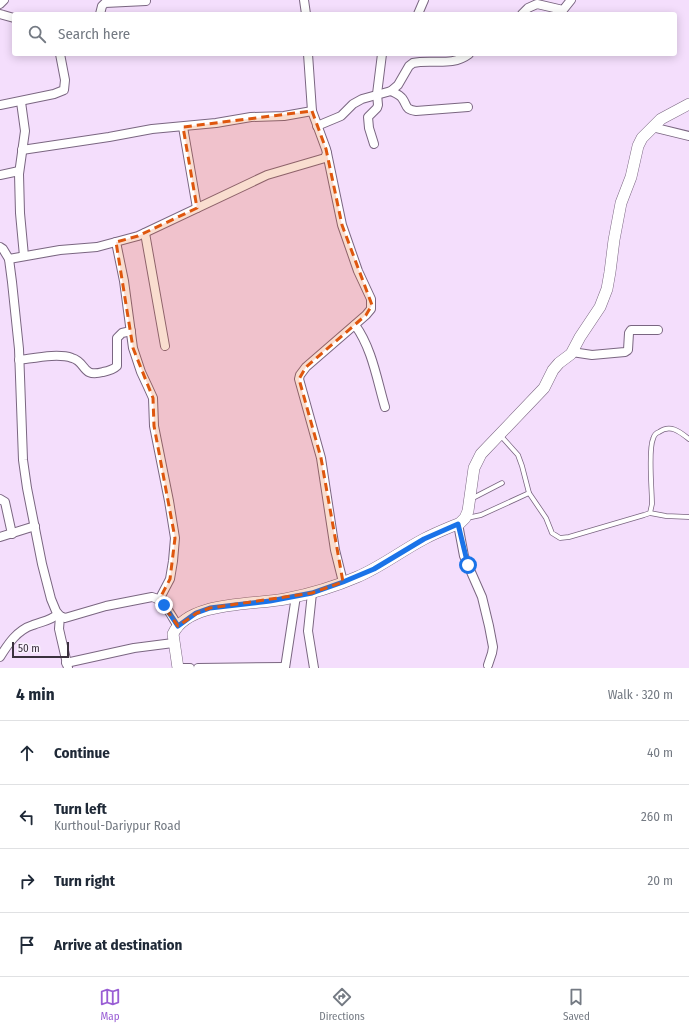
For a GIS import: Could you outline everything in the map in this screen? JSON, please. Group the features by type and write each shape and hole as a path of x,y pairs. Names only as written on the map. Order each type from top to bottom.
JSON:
{"street":[{"path":"0,4 4,0"},
{"path":"304,0 306,12"},
{"path":"524,12 528,8 537,4 563,10 570,0"},
{"path":"100,12 102,6 105,3 146,1"},
{"path":"419,12 422,1"},
{"path":"0,14 12,17"},
{"path":"0,105 21,102 58,93 64,90 65,80 60,56"},
{"path":"308,56 312,111 330,164 342,225 372,305 371,309 366,315 306,367 299,379 321,458 335,550 343,582"},
{"path":"374,144 369,128 368,117 377,108 377,94 382,56"},
{"path":"413,63 414,56"},
{"path":"317,126 341,116 353,104 362,99 391,91 402,81 409,66 413,63 447,62 461,59 466,56"},
{"path":"391,91 402,97 410,110 421,111 468,107"},
{"path":"21,102 25,131 19,171 20,213 24,256"},
{"path":"190,668 178,668 173,643 173,634 178,626 196,613 210,608 270,601 312,593 374,569 424,539 461,521 468,511 472,478 476,462 481,454 544,388 553,370 572,352 600,307 605,296 610,272 621,203 638,146 642,138 662,119 689,104"},
{"path":"22,150 152,129 216,124 251,117 284,116 312,111"},
{"path":"183,127 197,208"},
{"path":"652,128 689,136"},
{"path":"9,259 64,250 97,247 138,236 266,176 322,160 325,158 326,153"},
{"path":"0,175 19,171"},
{"path":"145,233 165,346"},
{"path":"116,242 124,281 133,348 138,366 152,398 154,426 169,501 174,538 173,561 170,579 159,600"},
{"path":"0,246 4,248 9,259 20,360 23,460 50,599 59,615 65,618 106,606 152,597 159,600 164,605 178,626"},
{"path":"355,325 367,349 385,407"},
{"path":"572,352 592,356 625,352 628,350 629,333 631,330 658,330"},
{"path":"20,360 56,357 72,358 77,360 88,372 92,374 101,373 115,369 117,366 117,338 122,333 131,331"},
{"path":"0,499 5,502 12,534"},
{"path":"461,521 464,556 482,597 493,647 488,665"},
{"path":"0,537 35,526"},
{"path":"312,593 308,631 314,668"},
{"path":"198,668 285,668 296,596"},
{"path":"0,658 13,638 22,630 33,625 50,621 59,615"},
{"path":"59,615 59,629 67,666 134,648 173,643"}],"lane":[{"path":"650,513 652,504 651,447 653,436 661,430 671,428 680,431 689,439"},
{"path":"499,434 518,455 529,493 546,518 552,533 560,538 650,513 666,516 689,517"},
{"path":"470,500 502,483"},
{"path":"461,521 480,515 529,493"}],"highlighted area":[{"path":"312,111 326,149 342,225 372,305 366,315 306,367 299,379 321,458 343,582 312,593 210,608 197,613 178,626 159,600 170,579 175,538 154,426 153,398 133,348 116,242 138,236 197,208 183,127"}],"route":[{"path":"164,605 178,626 196,613 210,608 270,601 312,593 374,569 424,539 458,524 464,556 468,565"}]}
